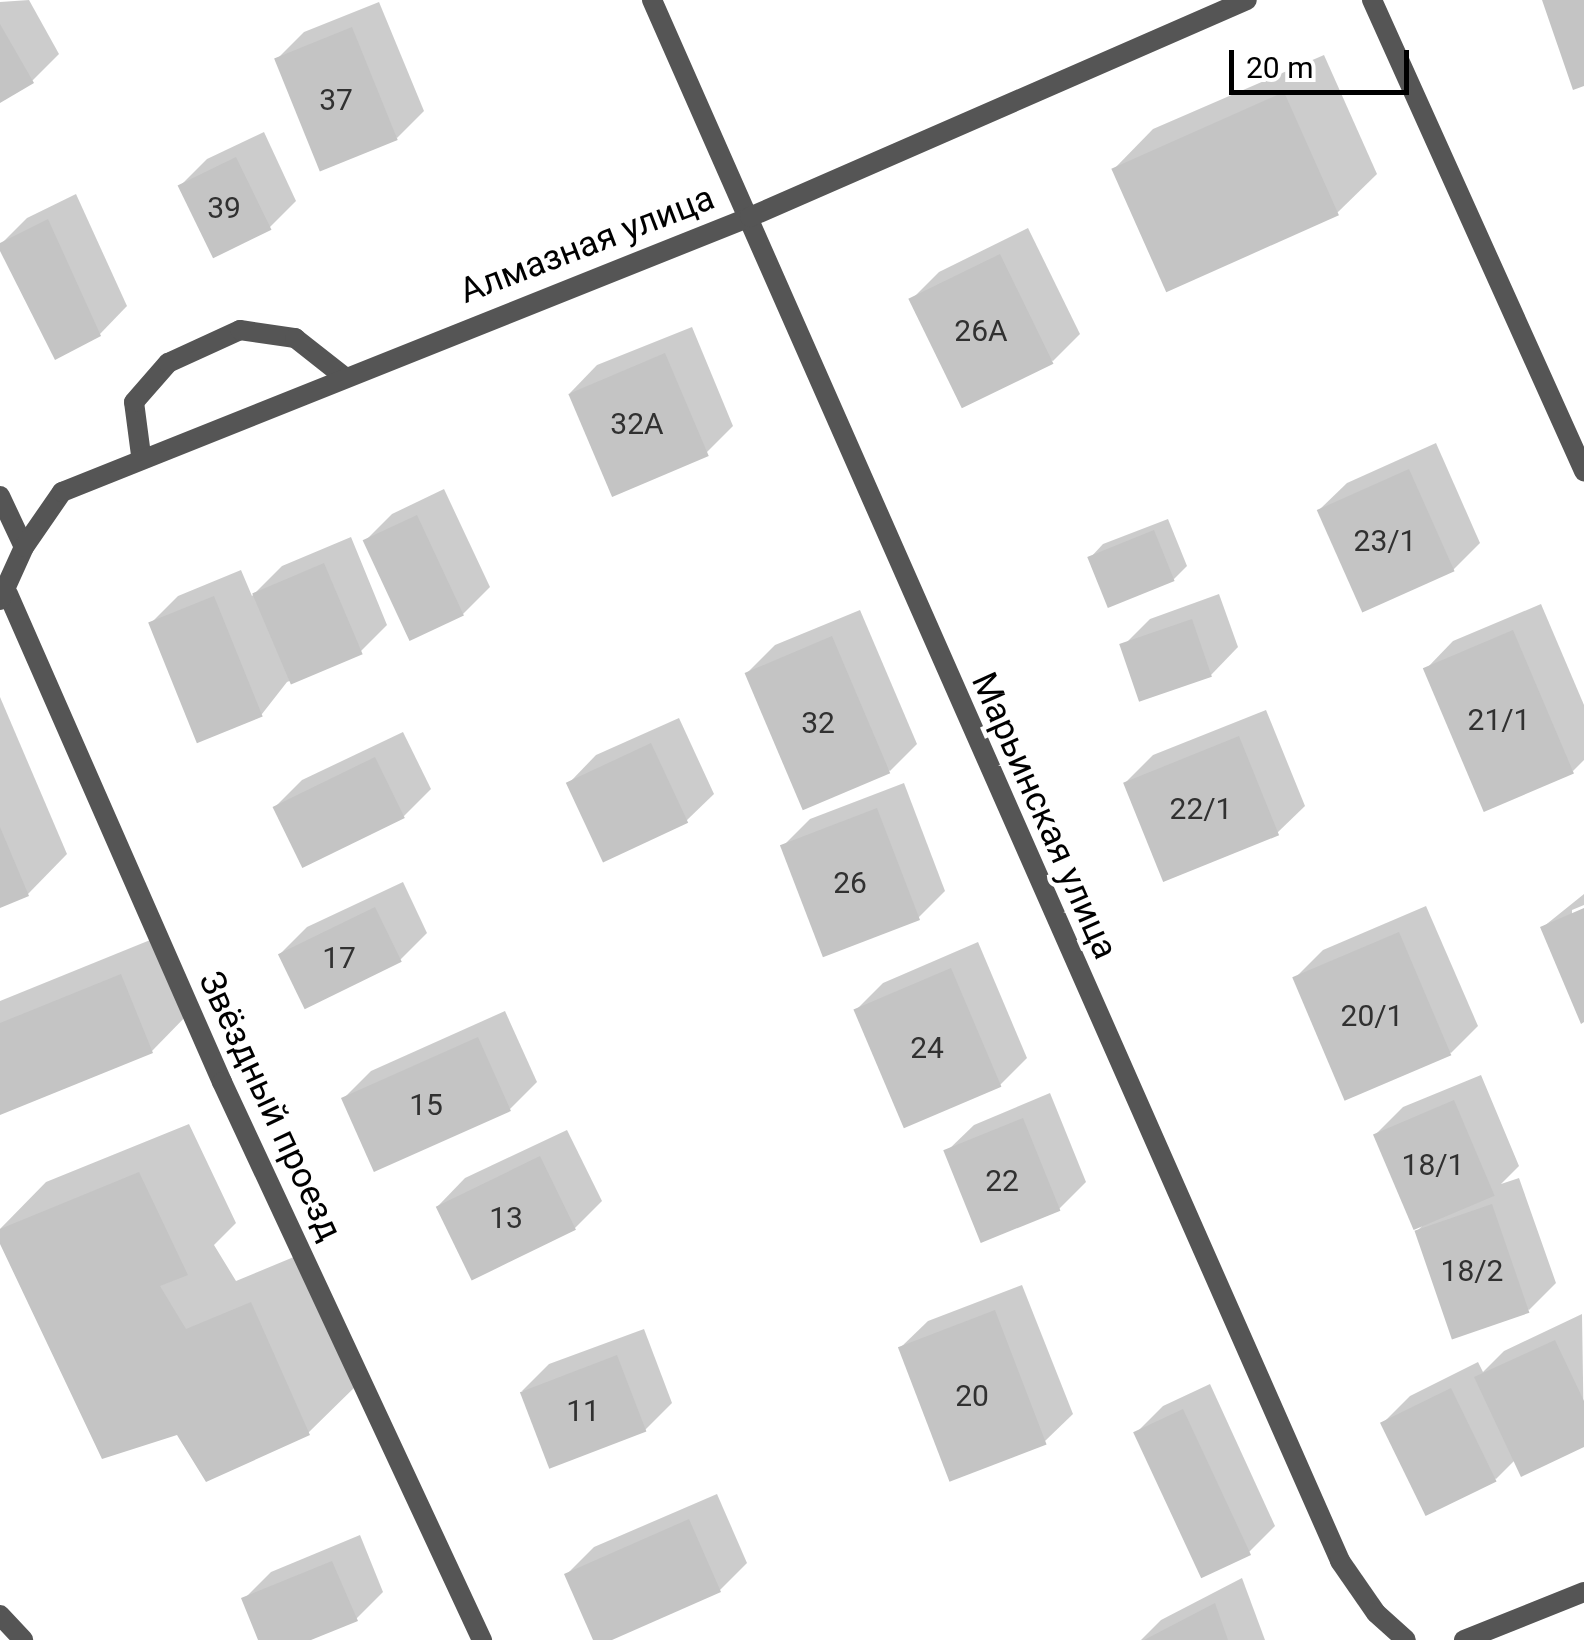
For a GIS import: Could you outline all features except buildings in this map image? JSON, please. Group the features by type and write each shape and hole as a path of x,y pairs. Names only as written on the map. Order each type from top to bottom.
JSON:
{"street":[{"name":"Марьинская улица","path":"652,0 750,217 903,579 1340,1561 1376,1612 1406,1640"},
{"name":"Алмазная улица","path":"4,597 24,547 62,492 342,375 750,217 1247,0"},
{"path":"1372,0 1584,472"},
{"path":"142,456 134,402 168,363 240,330 295,338 342,375"},
{"path":"0,496 24,547"},
{"name":"Звёздный проезд","path":"4,597 222,1082 482,1640"},
{"path":"1464,1640 1584,1592"},
{"path":"0,1615 23,1640"}]}
